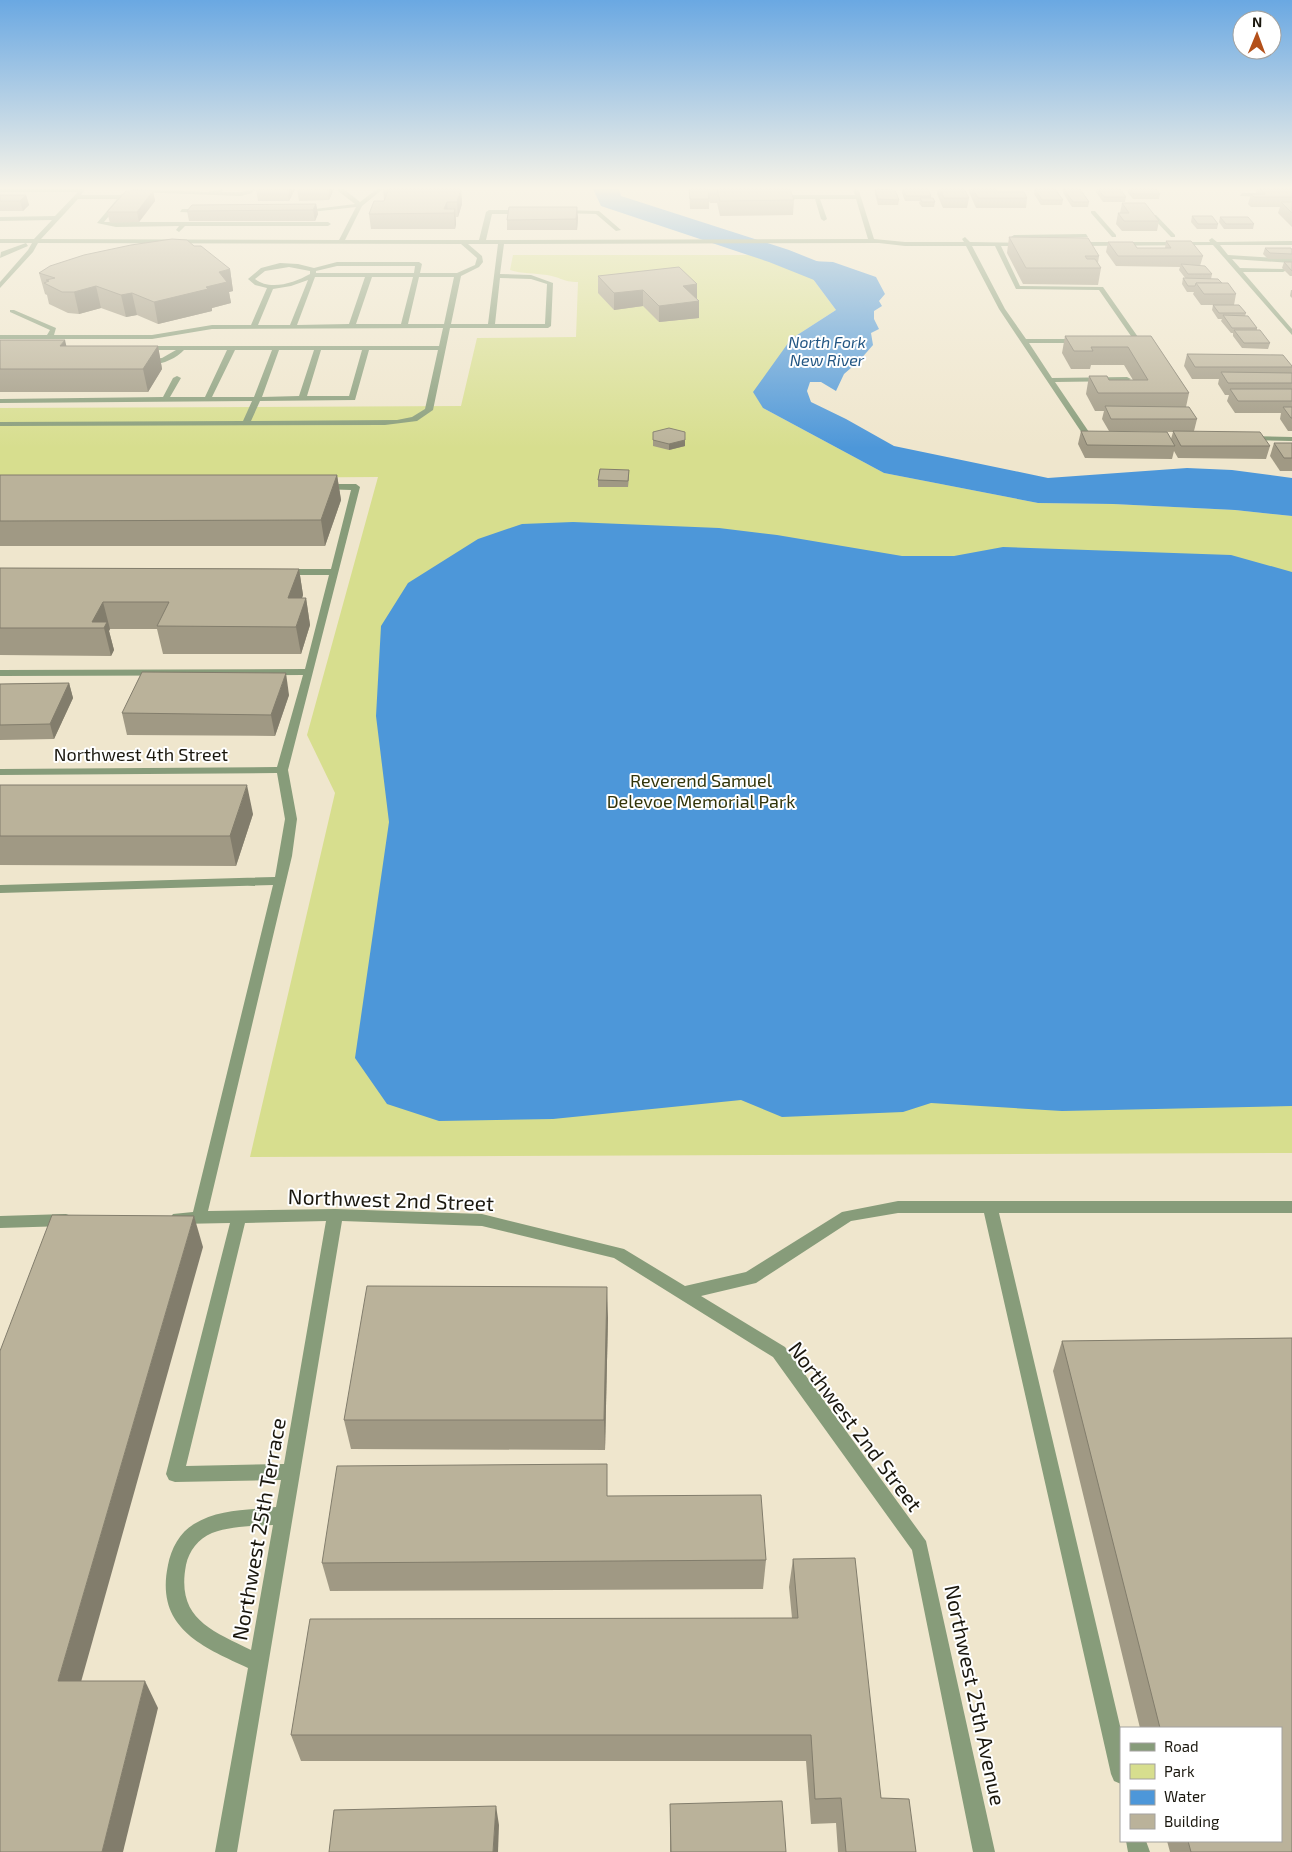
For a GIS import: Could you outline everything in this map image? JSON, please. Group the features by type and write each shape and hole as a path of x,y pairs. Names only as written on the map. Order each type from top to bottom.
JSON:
{"street":[{"path":"0,286 9,275"},
{"path":"253,275 251,279 262,286 296,282 308,275"},
{"path":"293,326 312,275"},
{"path":"352,326 369,275"},
{"path":"404,326 415,275"},
{"path":"0,424 407,422 422,417 429,410 458,275"},
{"path":"984,275 1002,310 1089,437 1108,437"},
{"path":"1012,275 1018,288 1101,288 1135,337 1124,341 1114,341"},
{"path":"1243,275 1292,333"},
{"path":"0,337 152,337 212,327 548,326 550,283 543,279 526,276 497,276 491,326"},
{"path":"254,327 271,286"},
{"path":"12,311 54,329 49,337"},
{"path":"1024,341 1094,341"},
{"path":"133,348 442,348"},
{"path":"134,362 162,360 179,353 182,348"},
{"path":"207,400 232,348"},
{"path":"246,423 276,348"},
{"path":"302,399 318,348"},
{"path":"0,401 352,398 366,348"},
{"path":"165,400 177,378"},
{"path":"1050,380 1127,379"},
{"path":"1244,438 1292,439"},
{"path":"199,1217 280,881 291,818 282,770 356,487 316,487"},
{"path":"275,572 334,572"},
{"path":"0,673 309,672"},
{"name":"Northwest 4th Street","path":"0,772 282,770"},
{"path":"0,889 280,881"},
{"path":"683,1293 750,1278 847,1216 898,1207 1292,1207"},
{"path":"990,1207 1120,1770"},
{"name":"Northwest 2nd Street","path":"162,1218 335,1214 482,1220 618,1253 779,1352 920,1547"},
{"name":"Northwest 25th Terrace","path":"226,1852 335,1214"},
{"path":"239,1217 174,1474 291,1472"},
{"path":"0,1222 78,1220"},
{"path":"258,1662 209,1639 183,1618 175,1603 175,1572 180,1551 186,1542 194,1534 208,1526 218,1523 284,1515"},
{"name":"Northwest 25th Avenue","path":"920,1547 984,1852"}],"green space":[{"name":"Reverend Samuel Delevoe Memorial Park","path":"549,275 810,275 836,310 791,339 763,408 884,473 1038,503 1113,504 1235,510 1292,516 1292,1153 250,1157 335,793 307,735 378,477 0,479 0,408 461,406 477,338 576,337 578,282"}],"water":[{"name":"North Fork New River","path":"810,275 876,277 885,294 879,301 882,306 874,311 874,319 879,329 871,333 873,345 844,374 836,391 821,382 810,382 807,391 811,402 894,446 1048,478 1187,468 1232,470 1292,478 1292,516 1235,510 1113,504 1038,503 884,473 763,408 753,392 791,339 836,310"},
{"name":"Reverend Samuel Delevoe Memorial Park","path":"573,522 719,528 777,535 902,556 954,556 1003,547 1231,555 1292,572 1292,1106 1062,1111 931,1103 903,1112 782,1117 741,1100 553,1119 439,1121 387,1104 355,1058 389,822 376,716 381,626 408,583 478,539 522,524"}],"building":[{"path":"47,275 222,275 227,282 206,287 208,289 154,302 132,293 121,295 96,286 74,292 62,292 44,283 49,281 46,280 55,278"},
{"path":"688,275 697,284 683,286 699,301 659,306 643,290 614,293 598,276"},
{"path":"1183,278 1218,279 1222,283 1196,283 1195,286 1188,286"},
{"path":"1196,283 1228,283 1236,294 1204,294"},
{"path":"1213,305 1239,305 1246,313 1219,313"},
{"path":"1223,315 1248,316 1257,328 1232,328"},
{"path":"1234,330 1260,330 1270,343 1244,343"},
{"path":"1065,336 1151,336 1189,393 1098,393 1089,376 1107,376 1109,380 1148,380 1128,347 1091,347 1093,351 1074,351"},
{"path":"0,340 65,340 60,346 158,346 143,369 0,369"},
{"path":"1187,354 1283,355 1292,367 1195,367"},
{"path":"1221,372 1292,373 1292,383 1228,383"},
{"path":"1230,389 1292,389 1292,401 1238,401"},
{"path":"1105,406 1189,407 1197,419 1111,419"},
{"path":"1283,407 1292,407 1292,418 1291,418"},
{"path":"669,428 685,432 685,440 669,444 653,440 653,432"},
{"path":"1081,431 1167,432 1175,446 1087,445"},
{"path":"1173,431 1260,432 1270,446 1181,446"},
{"path":"1274,443 1292,443 1292,458 1284,458"},
{"path":"600,469 629,470 628,481 598,480"},
{"path":"0,475 337,475 321,520 0,521"},
{"path":"0,568 299,569 288,598 306,598 296,627 157,626 169,602 103,602 92,622 107,622 104,628 0,628"},
{"path":"142,672 286,673 271,715 122,713"},
{"path":"69,683 50,724 0,725 0,684"},
{"path":"0,785 247,785 230,836 0,836"},
{"path":"52,1215 194,1216 58,1681 145,1681 102,1852 0,1852 0,1351"},
{"path":"367,1286 607,1287 604,1420 344,1420"},
{"path":"1292,1338 1292,1852 1191,1852 1188,1842 1282,1842 1282,1727 1160,1727 1062,1341"},
{"path":"607,1464 607,1496 761,1495 766,1560 322,1563 337,1466"},
{"path":"855,1558 881,1798 909,1799 916,1852 846,1852 841,1798 815,1799 811,1735 291,1735 310,1619 798,1618 793,1559"},
{"path":"782,1801 786,1852 671,1852 670,1804"},
{"path":"496,1806 493,1852 329,1852 334,1810"}],"waterway":[{"name":"North Fork New River","path":"828,275 853,311 849,313"}]}
